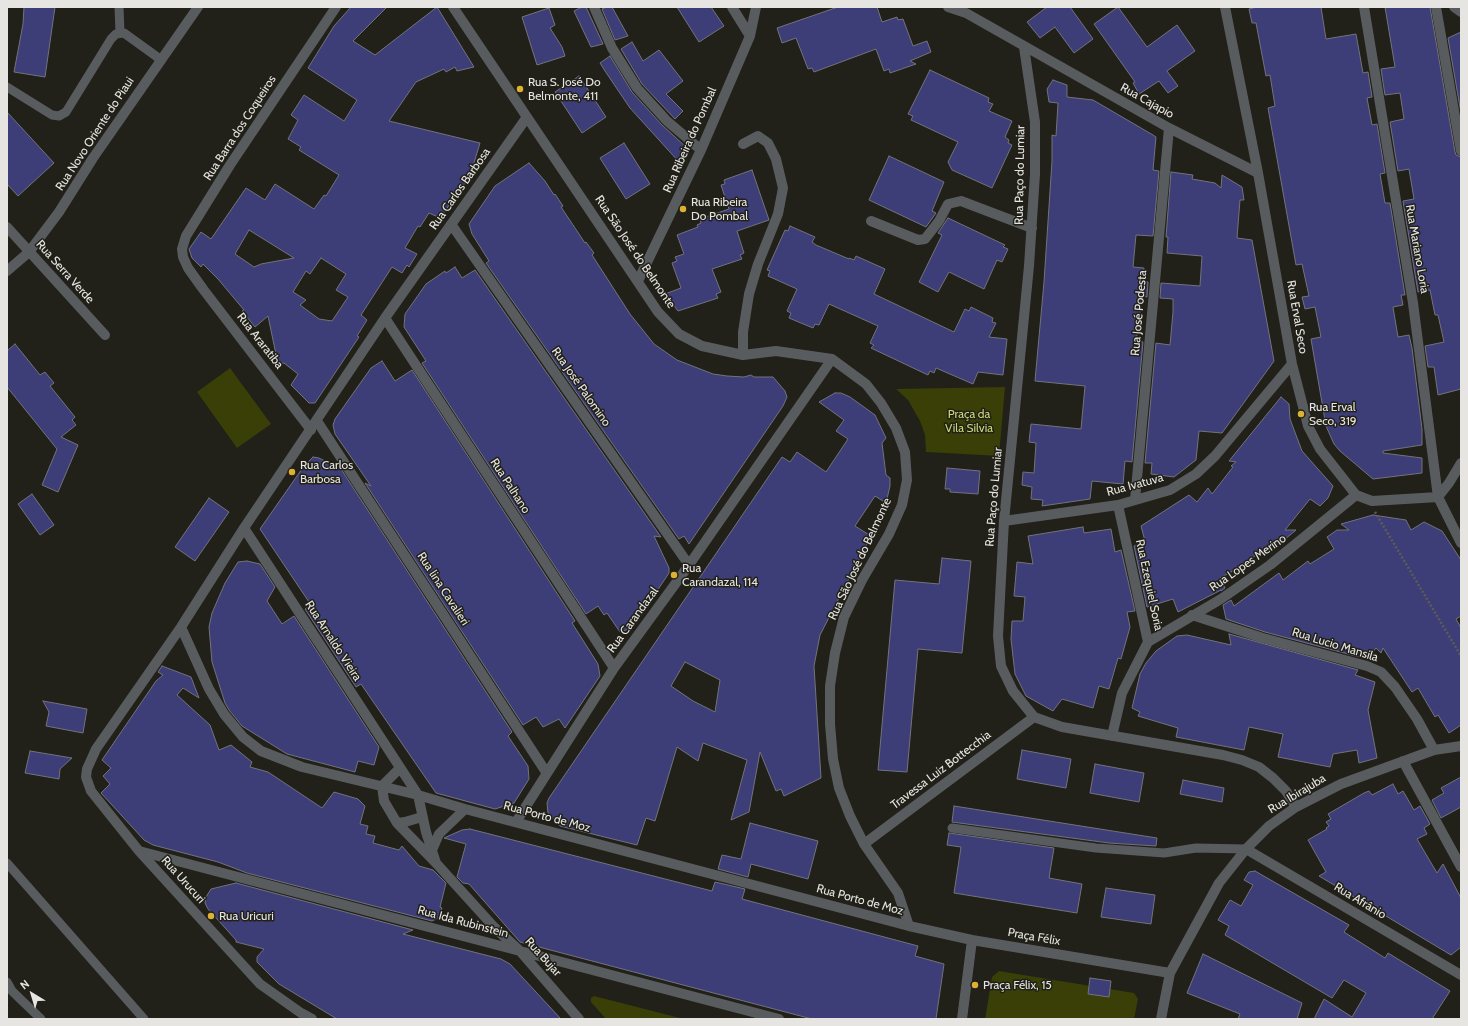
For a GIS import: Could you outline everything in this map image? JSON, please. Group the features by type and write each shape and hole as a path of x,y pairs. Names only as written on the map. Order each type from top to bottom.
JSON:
{"street":[{"name":"Rua Novo Oriente do Piaui","path":"7,271 29,252 59,212 93,158 198,7"},
{"name":"Rua Barra dos Coqueiros","path":"188,268 183,257 182,249 186,236 230,165 336,7"},
{"name":"Rua São José do Belmonte","path":"453,7 658,312 679,334 702,346 743,355 776,351 832,360 866,384 881,403 896,428 905,452 907,480 902,505 889,534 862,580 844,617 835,653 830,686 830,724 833,759 839,788 850,816 864,844 898,893 909,926"},
{"path":"594,7 612,48 637,88 667,121 701,150"},
{"path":"732,7 750,36"},
{"name":"Rua Ribeira do Pombal","path":"638,282 701,150 750,36 756,7"},
{"path":"948,7 966,10 1024,47"},
{"name":"Rua Erval Seco","path":"1225,7 1258,173 1292,364 1308,426 1320,449 1356,495"},
{"name":"Rua Mariano Loria","path":"1364,7 1413,303 1438,497 1461,543"},
{"path":"1436,7 1461,151"},
{"path":"1454,7 1461,12"},
{"name":"Rua Cajapio","path":"1024,47 1169,128 1258,173"},
{"name":"Rua Paço do Lumiar","path":"1024,47 1035,122 1035,174 1032,228 1004,520 998,636 1001,666 1014,691 1034,717"},
{"name":"Rua Carlos Barbosa","path":"86,778 87,769 96,749 181,627 244,528 385,318 527,117"},
{"name":"Rua José Podesta","path":"1136,500 1169,128"},
{"path":"743,144 758,136 768,143 776,159 783,188 778,214 758,264 750,294 743,332 743,355"},
{"path":"871,221 918,240 925,239 939,222 948,204 961,201 1032,228"},
{"name":"Rua José Palomino","path":"452,224 689,565"},
{"name":"Rua Serra Verde","path":"7,227 105,335"},
{"name":"Rua Araratiba","path":"188,268 311,430"},
{"name":"Rua Palhano","path":"385,318 614,668"},
{"name":"Rua Carandazal","path":"516,822 546,772 614,668 689,565 832,360"},
{"name":"Rua Ivatuva","path":"1004,520 1118,505 1170,490 1196,474 1215,456 1292,364"},
{"name":"Rua lina Cavalieri","path":"317,421 546,772"},
{"path":"1356,495 1372,501 1438,497 1450,483 1461,463"},
{"name":"Rua Lopes Merino","path":"1148,642 1221,599 1270,565 1356,495"},
{"name":"Rua Ezequiel Soria","path":"1112,736 1122,693 1148,642 1118,505"},
{"name":"Rua Arnaldo Vieira","path":"244,528 418,795"},
{"name":"Rua Lucio Mansila","path":"1192,615 1262,638 1360,664 1381,672 1395,687 1417,719 1434,750"},
{"name":"Rua Porto de Moz","path":"181,627 209,689 224,714 243,737 260,751 302,767 418,795 465,809 909,926 972,940"},
{"path":"1034,717 1062,727 1223,755 1253,764 1273,778 1286,791 1296,807"},
{"name":"Travessa Luiz Bottecchia","path":"864,844 1034,717"},
{"name":"Rua Ibirajuba","path":"1161,1019 1170,973 1219,883 1246,849 1269,826 1296,807 1341,784 1434,750 1461,746"},
{"path":"1403,762 1461,867"},
{"path":"382,786 400,768"},
{"name":"Rua Urucuri","path":"86,778 91,790 103,808 139,851 260,984 300,1013 312,1019"},
{"name":"Rua Bujar","path":"382,786 384,802 397,822 494,927 520,951 579,1019"},
{"name":"Rua Bujar","path":"418,795 422,817 436,863"},
{"path":"432,850 439,834 465,809"},
{"path":"397,822 405,822 422,817"},
{"name":"Rua Afrânio","path":"1246,849 1461,975"},
{"name":"Rua Ida Rubinstein","path":"139,851 780,1019"},
{"path":"962,1019 972,940"},
{"name":"Praça Félix","path":"972,940 1170,973"}],"lane":[{"path":"119,7 120,32"},
{"path":"120,32 124,33 160,60"},
{"path":"7,87 52,115 59,116 66,112 111,39 120,32"},
{"path":"952,828 1096,848 1164,853 1196,848 1246,849"},
{"path":"7,863 144,1019"},
{"path":"7,982 12,991 41,1019"}],"path":[{"path":"1372,501 1378,520 1461,656"}],"green space":[{"path":"230,368 271,424 237,448 197,392"},
{"name":"Praça da Vila Silvia","path":"1005,387 999,456 926,452 925,435 920,421 908,400 896,389"},
{"path":"999,971 1134,993 1138,999 1134,1019 985,1019 992,977"},
{"path":"594,996 684,1019 606,1019 591,1002 591,998"}],"building":[{"path":"24,7 55,7 45,77 14,72 23,24"},
{"path":"351,7 387,7 353,41 375,55 437,7 474,67 457,71 455,67 446,72 444,69 416,82 389,121 480,143 470,176 440,218 429,213 420,227 418,226 405,248 417,254 409,267 407,265 402,273 392,267 361,315 367,320 357,336 359,337 315,403 309,403 291,385 298,374 284,363 278,364 268,316 255,327 242,311 244,310 218,279 203,264 201,267 192,258 189,249 201,232 211,239 246,188 265,200 275,184 314,209 324,195 326,196 339,175 299,150 301,147 288,139 298,120 291,115 304,95 344,121 357,100 308,68 334,26","holes":["249,230 294,258 261,264 254,267 235,254","321,258 346,274 336,290 348,297 332,321 319,319 300,305 306,300 293,292 306,271 310,274"]},
{"path":"582,7 586,7 603,44 591,47 574,11"},
{"path":"612,7 628,36 615,40 602,9"},
{"path":"677,7 711,7 724,26 699,42"},
{"path":"838,7 877,7 882,22 897,17 898,20 903,19 913,46 927,41 931,52 910,61 916,64 890,73 889,69 884,71 876,49 814,72 812,68 808,69 796,38 782,43 777,28"},
{"path":"1047,7 1070,7 1093,39 1074,53 1055,27 1040,38 1027,22"},
{"path":"1118,7 1147,47 1177,25 1195,51 1167,71 1178,86 1168,93 1159,81 1139,94 1133,83 1135,82 1094,24"},
{"path":"1257,7 1321,7 1326,39 1356,34 1363,73 1368,72 1372,97 1367,98 1372,125 1377,124 1385,173 1380,174 1385,203 1390,203 1405,295 1401,295 1403,305 1393,307 1398,337 1409,335 1422,429 1422,445 1383,451 1383,453 1422,458 1422,473 1373,479 1340,451 1334,444 1326,426 1311,339 1321,337 1315,307 1305,309 1302,297 1309,296 1302,264 1296,265 1268,108 1275,106 1270,75 1266,76 1256,23 1252,23 1249,9"},
{"path":"1385,7 1430,7 1455,152 1456,155 1461,157 1461,389 1438,395 1434,367 1428,367 1425,346 1444,342 1438,315 1435,315 1430,290 1418,292 1403,201 1414,199 1409,169 1398,171 1390,122 1404,119 1400,93 1385,95 1381,69 1395,67"},
{"path":"549,8 555,25 550,28 562,47 565,56 537,65 522,17"},
{"path":"1461,32 1461,113 1448,38"},
{"path":"632,42 643,61 659,50 683,81 666,94 683,111 675,119 642,84 621,49"},
{"path":"610,56 632,92 662,125 686,147 679,162 630,108 605,71 600,63"},
{"path":"930,70 989,98 988,102 993,104 989,111 1012,121 1005,137 1009,140 1008,143 1012,145 992,188 952,170 948,162 958,142 911,120 913,116 908,114"},
{"path":"579,76 606,117 582,133 555,92"},
{"path":"1053,80 1067,85 1067,97 1093,100 1156,137 1153,170 1159,171 1153,236 1136,235 1133,267 1144,268 1143,281 1148,282 1147,297 1142,296 1136,341 1143,342 1132,462 1125,461 1123,484 1092,481 1090,499 1042,506 1043,500 1031,499 1032,487 1022,485 1023,472 1034,473 1036,443 1029,442 1031,424 1081,429 1085,386 1035,381 1044,282 1052,161 1052,135 1056,136 1058,103 1049,102 1047,89"},
{"path":"7,112 54,163 18,196 7,184"},
{"path":"624,143 650,184 626,199 600,158"},
{"path":"889,156 944,182 932,211 936,213 926,227 869,200"},
{"path":"529,163 545,181 554,195 555,194 563,206 561,207 585,243 586,242 594,253 592,255 630,314 654,344 677,360 713,374 744,377 751,375 754,377 773,377 785,391 787,397 783,406 689,544 684,536 679,539 486,263 489,261 472,234 469,224 495,186"},
{"path":"752,170 769,220 737,231 744,253 740,255 742,259 712,269 721,292 716,294 718,298 678,311 665,294 681,288 672,263 677,261 675,257 684,254 677,235 698,227 697,225 701,223 700,219 729,209 721,185 725,184 724,180"},
{"path":"1171,172 1193,175 1192,179 1215,183 1221,188 1222,175 1242,187 1244,200 1240,200 1237,238 1252,240 1274,361 1222,433 1199,431 1196,460 1174,477 1151,474 1152,463 1145,463 1156,343 1170,345 1173,312 1173,299 1160,298 1161,283 1200,286 1202,256 1167,253 1168,237 1166,237"},
{"path":"948,218 1005,245 1003,247 1008,249 1002,262 997,260 984,289 949,272 938,292 919,282 942,235 938,233"},
{"path":"790,226 815,237 812,242 816,245 849,259 854,260 856,256 885,269 874,294 954,332 965,309 969,311 971,307 993,318 992,322 996,323 989,337 1007,339 1003,375 978,372 973,384 936,368 934,373 930,371 928,375 871,348 874,345 870,343 878,326 829,304 819,325 815,324 813,328 789,318 791,313 787,311 797,289 768,276 770,271 767,270 785,230 788,231"},
{"path":"455,267 462,278 475,270 661,537 654,536 669,568 669,573 635,624 629,629 620,632 607,613 604,615 598,606 586,614 422,363 426,361 404,327 405,314 426,284 445,271 446,273"},
{"path":"15,344 40,375 45,372 54,383 50,386 75,417 72,420 76,425 61,437 78,445 58,492 42,485 57,449 7,387 7,351"},
{"path":"382,361 395,381 412,370 575,621 572,623 598,664 600,676 565,728 559,719 543,727 536,717 523,725 365,483 371,486 335,434 333,425 335,419 371,368"},
{"path":"835,393 841,393 850,397 875,415 886,438 882,443 886,475 890,478 890,486 886,503 875,496 855,526 871,536 820,635 814,666 821,778 784,796 781,789 776,791 760,752 749,812 731,820 747,760 703,743 698,761 677,747 655,821 646,818 637,845 560,826 548,813 547,803 549,798 782,457 790,462 797,452 826,472 848,439 836,431 844,420 819,402","holes":["685,662 720,680 715,712 693,701 671,686"]},
{"path":"1281,397 1289,404 1290,419 1302,451 1333,486 1328,498 1320,506 1310,499 1285,530 1296,530 1278,545 1274,541 1242,566 1220,578 1225,588 1221,591 1178,612 1173,599 1147,607 1134,546 1145,541 1141,526 1189,495 1197,502 1208,488 1212,494 1233,467 1231,466 1236,462 1229,461"},
{"path":"313,457 319,458 341,469 512,732 508,736 528,766 529,779 514,803 495,809 436,793 361,684 356,687 305,609 311,605 260,529 304,466"},
{"path":"947,468 980,471 978,494 950,492 950,489 945,489"},
{"path":"32,494 54,525 40,535 18,504"},
{"path":"209,498 229,512 195,561 175,547"},
{"path":"1373,515 1406,520 1411,530 1424,522 1442,531 1461,560 1461,616 1456,619 1461,628 1461,725 1449,733 1438,715 1435,717 1418,688 1412,692 1383,648 1381,653 1376,648 1367,659 1265,632 1226,619 1223,605 1231,600 1234,606 1279,573 1283,580 1308,561 1310,564 1334,549 1327,537 1337,530 1349,530 1341,524"},
{"path":"1083,527 1084,533 1111,529 1115,552 1121,550 1135,611 1127,612 1130,627 1121,659 1118,658 1109,689 1099,686 1093,708 1062,699 1053,711 1026,696 1015,674 1011,639 1012,621 1023,621 1025,597 1014,596 1017,562 1033,564 1028,536"},
{"path":"942,558 971,561 962,653 918,649 907,772 878,770 895,580 939,584"},
{"path":"247,561 260,564 275,587 267,601 282,624 294,616 379,747 374,765 358,761 355,772 287,754 242,726 229,710 225,703 212,662 209,627 212,613 225,583 238,562"},
{"path":"1229,634 1358,670 1355,675 1375,682 1368,710 1377,758 1359,763 1357,750 1333,754 1330,767 1278,757 1283,734 1249,727 1244,750 1176,737 1178,728 1138,716 1140,712 1132,708 1140,674 1146,663 1156,651 1177,636 1187,635 1231,645"},
{"path":"162,666 191,677 199,698 183,688 177,695 210,725 219,750 231,745 252,762 250,767 268,772 322,808 334,792 358,799 365,806 360,824 368,826 366,834 375,836 373,843 399,850 402,846 419,866 433,870 446,883 440,907 442,908 438,918 432,921 247,873 218,862 153,845 144,840 101,793 110,784 103,776 111,768 102,760 156,681 163,675 158,672"},
{"path":"43,701 87,709 83,733 46,726 49,712"},
{"path":"1022,750 1071,759 1066,788 1017,779"},
{"path":"30,751 72,758 60,769 59,779 25,773"},
{"path":"1095,764 1144,773 1139,802 1090,793"},
{"path":"1461,777 1461,807 1441,818 1432,800 1444,793 1441,788"},
{"path":"1183,780 1224,788 1222,802 1180,794"},
{"path":"1393,784 1398,794 1403,791 1414,810 1420,806 1430,824 1424,828 1427,834 1417,839 1437,873 1443,864 1461,898 1461,947 1451,955 1319,876 1326,872 1308,840 1327,829 1326,828 1329,826 1326,822 1331,819 1328,814 1364,793 1369,791 1372,795"},
{"path":"954,806 1157,838 1156,846 1109,843 952,822"},
{"path":"750,823 818,841 808,879 751,864 748,877 718,869 722,855 741,859"},
{"path":"470,829 712,891 715,882 745,889 742,899 918,946 915,956 944,964 936,1019 812,1019 520,942 469,884 463,883 457,877 466,844 444,838 462,830"},
{"path":"949,833 1054,848 1049,878 1082,884 1077,913 954,893 961,847 947,845"},
{"path":"1255,871 1349,925 1344,932 1385,958 1388,953 1450,991 1432,1019 1314,1019 1324,999 1352,1017 1366,993 1344,980 1332,998 1225,935 1229,926 1218,920 1230,900 1241,906 1253,885 1244,880 1249,872"},
{"path":"236,883 413,930 403,934 501,959 510,964 561,1019 337,1019 279,984 257,962 257,957 264,949 236,942 236,940 208,909 205,903 206,897 211,889"},
{"path":"1106,888 1155,895 1151,924 1101,917"},
{"path":"1203,954 1302,1003 1297,1019 1238,1019 1240,1014 1187,993"},
{"path":"1090,978 1111,981 1109,997 1088,994"}],"place":[{"name":"Rua S. José Do Belmonte, 411","path":"520,89"},
{"name":"Rua Ribeira Do Pombal","path":"683,209"},
{"name":"Rua Erval Seco, 319","path":"1301,414"},
{"name":"Rua Carlos Barbosa","path":"292,472"},
{"name":"Rua Carandazal, 114","path":"674,575"},
{"name":"Rua Uricuri","path":"211,916"},
{"name":"Praça Félix, 15","path":"975,985"}]}
